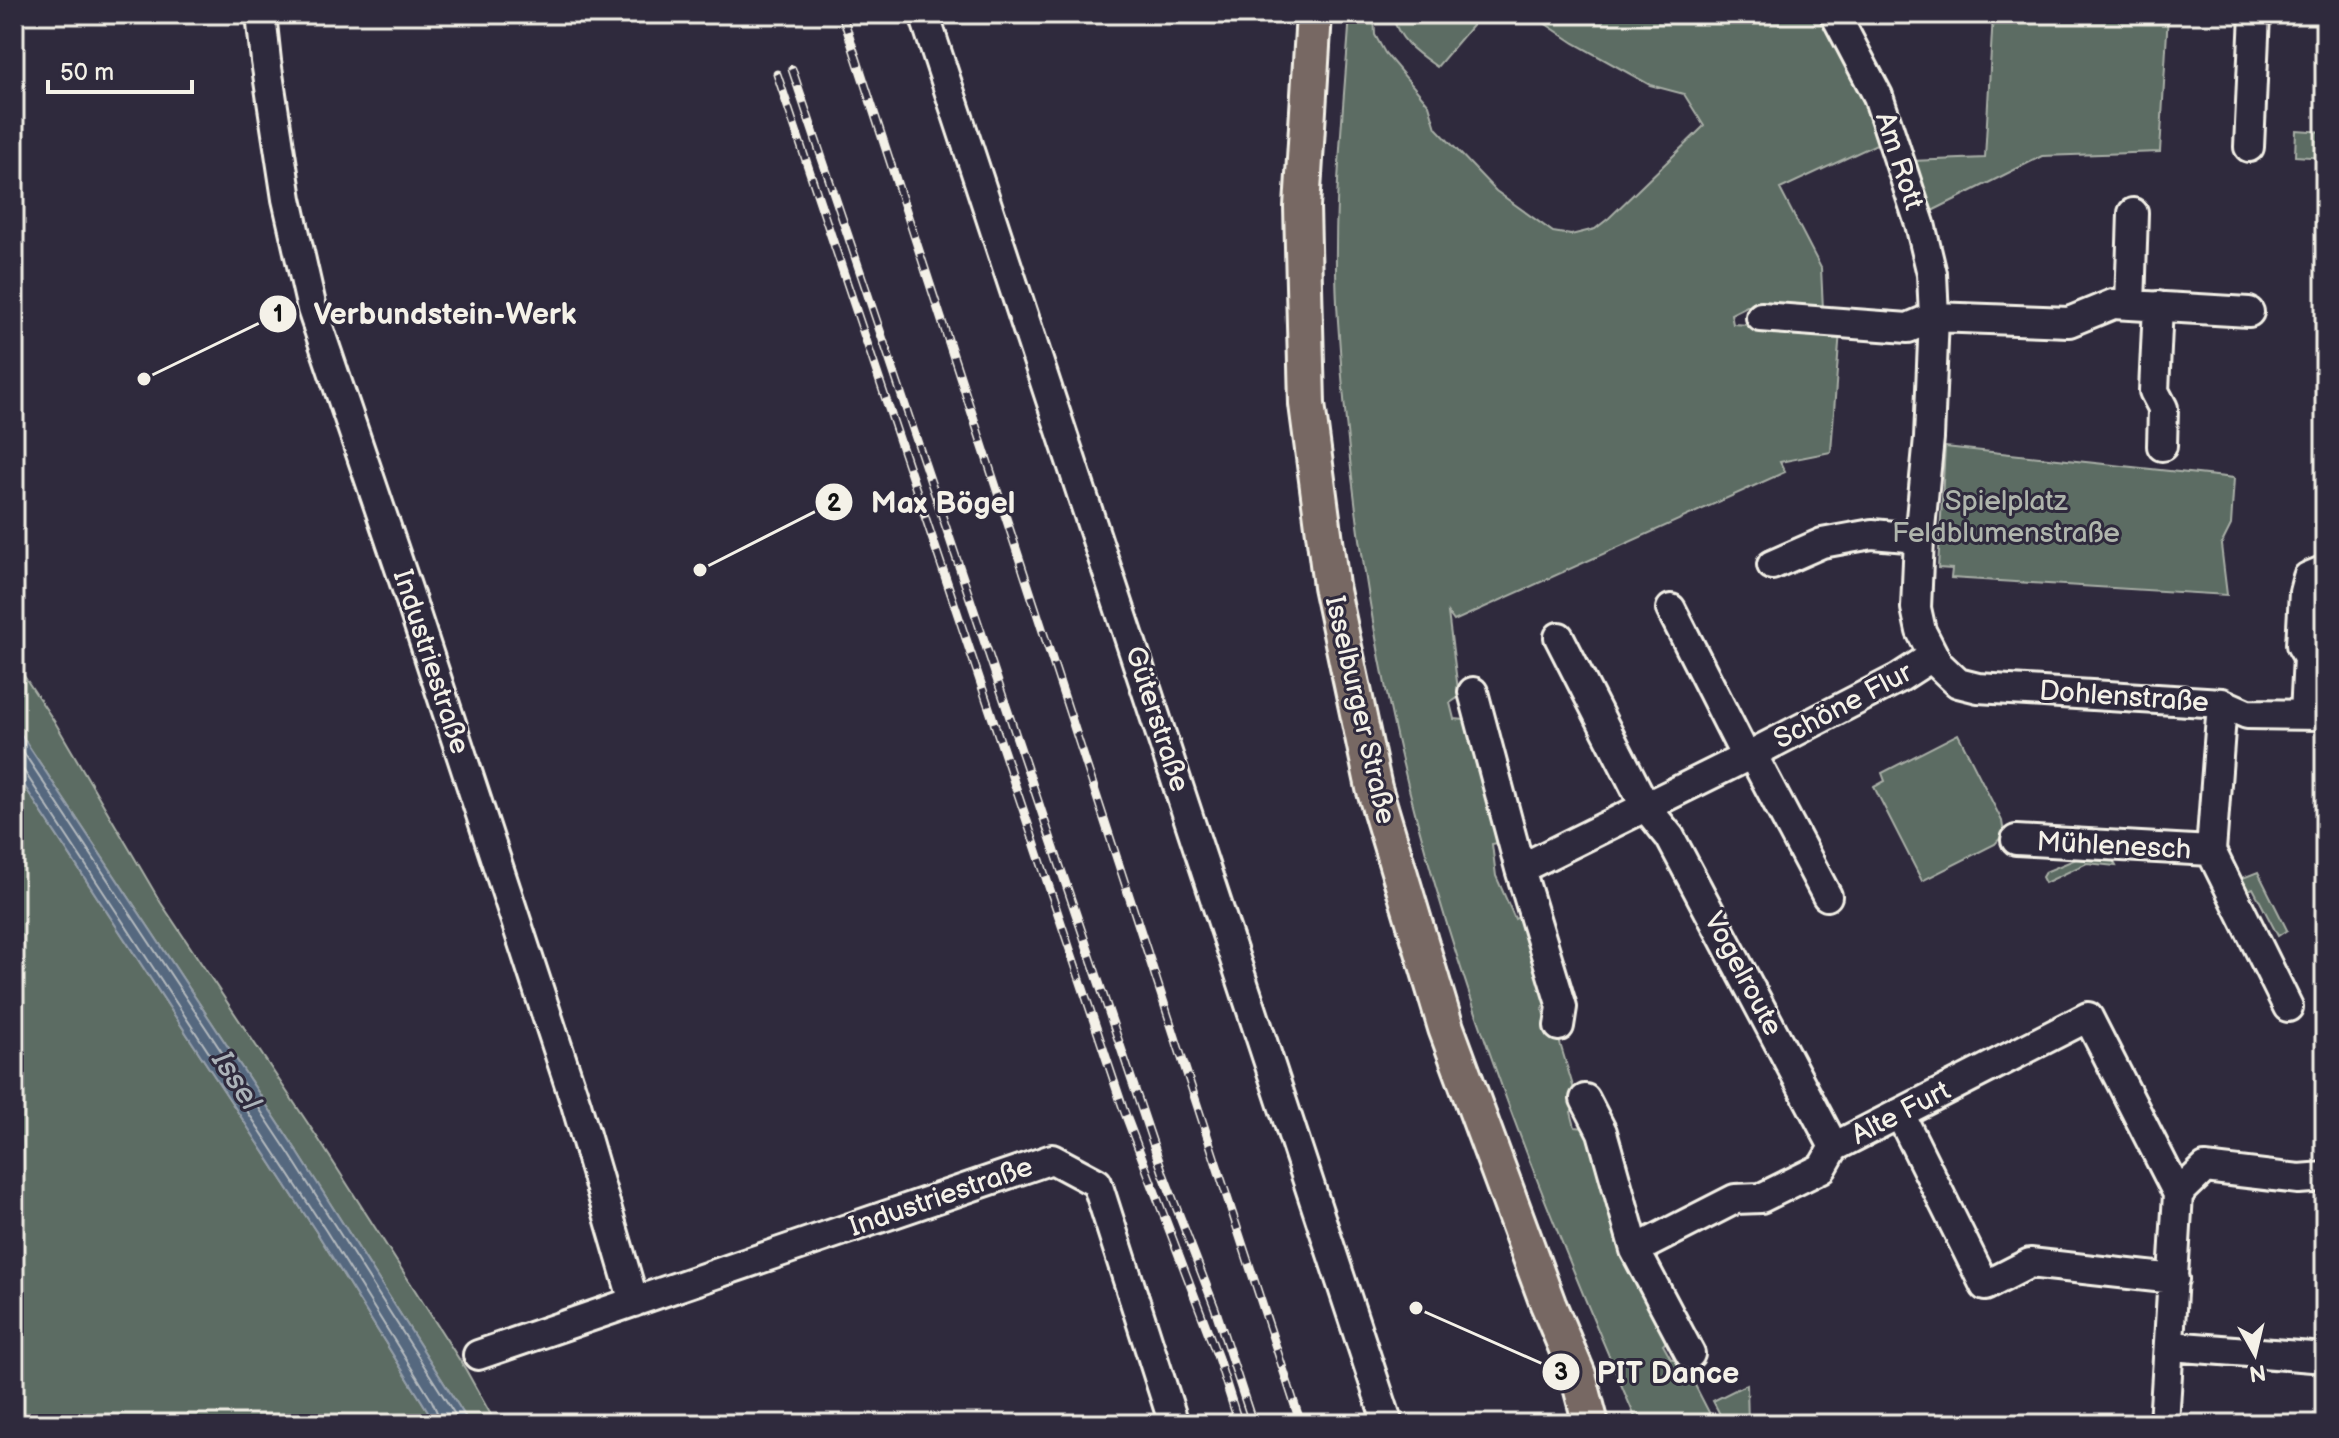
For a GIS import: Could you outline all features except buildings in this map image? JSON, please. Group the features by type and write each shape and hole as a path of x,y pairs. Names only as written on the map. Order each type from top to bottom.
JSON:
{"main road":[{"name":"Isselburger Straße","path":"1314,14 1302,207 1307,404 1331,586 1374,788 1446,1028 1548,1304 1578,1375 1591,1424"},
{"name":"Isselburger Straße","path":"1578,1375 1611,1424"}],"street":[{"name":"Industriestraße","path":"261,14 287,199 312,309 576,1104 634,1302"},
{"name":"Güterstraße","path":"924,14 1388,1424"},
{"name":"Am Rott","path":"1835,14 1878,96 1920,224 1932,274 1934,317 1928,451 1916,608 1921,631 1933,656"},
{"path":"2249,147 2255,14"},
{"path":"2133,213 2154,391 2163,408 2162,446"},
{"path":"1761,317 1908,328 1934,317 2069,322 2113,304 2249,312"},
{"path":"1772,565 1822,543 1872,534 1919,538"},
{"path":"2315,715 2308,657 2301,645 2304,592 2308,577 2321,569 2325,570"},
{"name":"Schöne Flur","path":"1671,609 1827,896"},
{"path":"1559,637 1645,806"},
{"name":"Dohlenstraße","path":"1933,656 1958,683 1978,688 2222,703 2247,714 2315,715"},
{"name":"Schöne Flur","path":"1520,869 1749,756 1899,678 1933,656"},
{"path":"1473,692 1520,869 1562,1007 1559,1026"},
{"name":"Mühlenesch","path":"2222,703 2211,851 2288,1007"},
{"name":"Vogelroute","path":"1645,806 1670,837 1834,1147"},
{"name":"Mühlenesch","path":"2016,840 2211,851"},
{"name":"Alte Furt","path":"1635,1250 1735,1199 1761,1198 1822,1168 1834,1147 2088,1017 2178,1194"},
{"path":"1585,1099 1602,1132 1635,1250 1690,1354"},
{"path":"1900,1114 1985,1286 2030,1263 2174,1279"},
{"name":"Industriestraße","path":"478,1355 1052,1159 1097,1183 1174,1424"},
{"path":"2164,1424 2178,1194 2205,1168 2299,1179 2325,1177"},
{"path":"2170,1346 2325,1358"}],"green space":[{"path":"1350,14 1374,14 1375,35 1385,53 1429,105 1436,128 1496,191 1553,232 1571,235 1595,229 1704,126 1684,94 1650,85 1574,43 1531,14 1825,14 1881,142 1780,189 1821,268 1823,309 1747,306 1731,314 1733,324 1840,330 1831,452 1780,462 1785,472 1454,621 1448,613 1459,697 1450,703 1454,719 1465,720 1498,843 1492,844 1496,876 1515,919 1520,916 1550,1000 1542,1008 1545,1018 1552,1017 1579,1106 1571,1112 1575,1127 1586,1128 1625,1264 1671,1337 1663,1345 1671,1359 1681,1358 1715,1424 1638,1424 1535,1175 1504,1091 1446,921 1421,835 1377,642 1353,482 1342,375 1336,244"},
{"path":"1482,14 1437,67 1404,39 1392,15"},
{"path":"1993,14 2168,14 2160,152 2042,156 1928,213 1911,161 1985,158"},
{"path":"2296,130 2325,132 2325,158 2295,156"},
{"name":"Spielplatz Feldblumenstraße","path":"1945,447 2234,478 2231,525 2221,545 2227,595 1951,578 1952,569 1938,568"},
{"path":"14,661 56,724 161,903 319,1140 466,1370 496,1424 470,1424 295,1148 14,724"},
{"path":"1958,734 2002,821 2004,834 1995,844 1922,881 1874,787 1885,781 1882,773"},
{"path":"14,770 319,1236 436,1424 14,1424"},
{"path":"2088,854 2111,856 2116,866 2087,863 2045,883 2042,877 2045,872"},
{"path":"2258,872 2287,930 2278,936 2253,888 2241,894 2235,881"},
{"path":"1747,1384 1748,1424 1725,1424 1713,1401"}],"water":[{"name":"Issel","path":"14,724 295,1148 470,1424 436,1424 319,1236 14,770"}],"railway":[{"path":"842,14 1301,1424"},
{"path":"792,69 1163,1173 1215,1308 1253,1424"},
{"path":"777,74 1123,1108 1218,1358 1239,1424"}],"place":[{"name":"Verbundstein-Werk","path":"144,379"},
{"name":"Max Bögel","path":"700,570"},
{"name":"PIT Dance","path":"1416,1308"}]}
